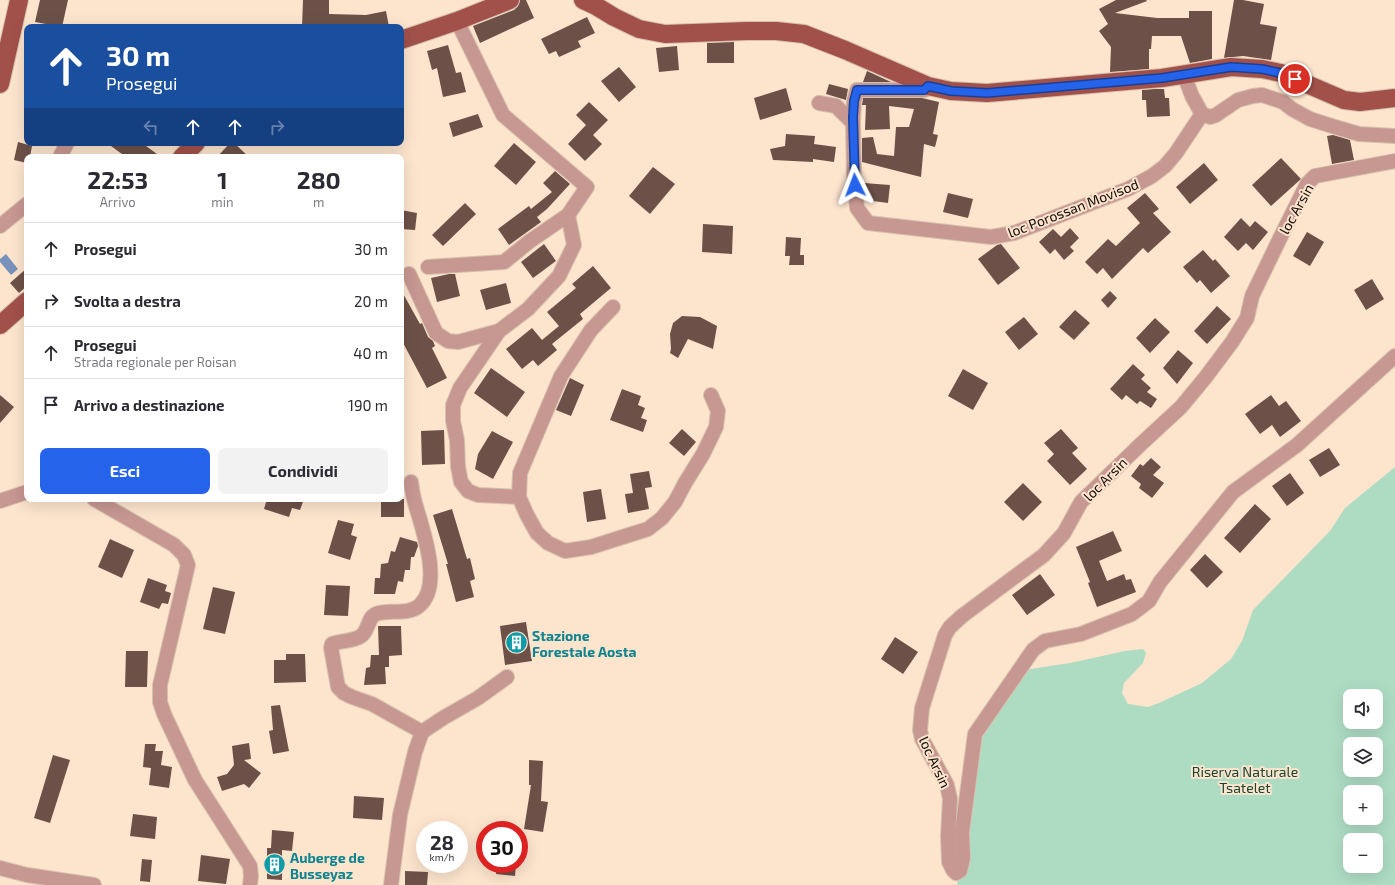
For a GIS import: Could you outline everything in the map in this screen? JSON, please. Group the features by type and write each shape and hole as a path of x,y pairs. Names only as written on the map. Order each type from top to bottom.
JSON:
{"main road":[{"path":"0,84 19,0"},
{"path":"404,39 457,21 510,0"},
{"path":"583,0 639,29 665,34 747,31 776,31 804,34 928,86 951,91 987,93 1162,78 1231,67 1262,69 1280,73 1344,100 1360,102 1395,98"},
{"path":"185,154 193,146"},
{"path":"0,325 24,304"}],"street":[{"path":"428,267 504,262 530,241 568,215 587,187 503,115 457,21"},
{"path":"1184,75 1192,96 1202,114 1210,117 1216,115 1238,100 1262,95 1283,102 1310,119 1358,134 1395,136"},
{"name":"loc Porossan Movisod","path":"928,86 924,90 914,91 857,90 854,101 853,123 854,176 857,208 868,223 991,237 1021,231 1128,189 1152,176 1176,153 1202,114"},
{"path":"819,103 836,106 853,123"},
{"name":"loc Arsin","path":"1395,161 1315,176 1307,184 1252,296 1247,318 1232,342 1205,378 1181,407 1081,502 1064,533 1044,555 962,616 950,627 945,635 922,708 920,730 922,739 947,785 950,799 948,836 949,862 956,873 960,871 963,858 962,832 975,734 1033,650 1045,641 1081,634 1132,614 1149,601 1160,582 1233,492 1297,445 1395,356"},
{"path":"0,226 24,206"},
{"path":"520,497 491,497 468,492 461,482 458,467 457,440 453,421 453,405 460,388 499,331 528,309 559,276 574,245 568,215"},
{"path":"409,274 436,333 448,341 458,342 499,331"},
{"path":"613,308 591,330 561,376 520,473 520,497 527,515 537,533 548,543 565,551 591,547 648,528 662,518 675,502 703,454 716,427 718,412 711,396"},
{"path":"410,482 429,558 430,582 427,594 420,605 409,611 377,614 370,618 367,628 362,636 346,642 337,642 332,644 331,648 338,687 344,693 372,704 422,732"},
{"path":"0,501 24,493"},
{"path":"99,502 174,545 184,555 188,565 160,685 160,702 164,714 195,780 250,866 252,876 250,885"},
{"path":"392,885 400,814 415,752 422,732 478,698 507,677"},
{"path":"0,868 27,875 94,885"}],"green space":[{"name":"Riserva Naturale Tsatelet","path":"1395,467 1395,885 957,885 979,735 1024,670 1143,649 1146,653 1143,663 1124,683 1122,693 1128,704 1148,707 1159,703 1202,683 1231,659 1242,641 1253,610 1330,531 1345,508"}],"water":[{"path":"6,254 18,269 11,275 0,262 0,259"}],"building":[{"path":"40,0 68,0 63,24 46,24 35,22"},
{"path":"303,0 329,0 329,14 366,15 386,11 388,24 302,24"},
{"path":"520,0 526,0 534,18 480,43 473,26 514,10 518,6"},
{"path":"1116,0 1147,1 1115,13 1157,18 1189,18 1189,11 1212,11 1212,59 1190,63 1181,36 1152,36 1151,49 1149,49 1149,69 1110,72 1111,47 1099,31 1108,24 1099,9"},
{"path":"1234,0 1264,4 1260,24 1277,27 1271,60 1243,56 1224,58"},
{"path":"587,17 595,33 578,41 581,47 559,57 556,51 549,54 541,39"},
{"path":"734,42 734,63 707,63 707,43"},
{"path":"448,45 456,73 461,72 466,92 443,97 437,68 432,70 427,51"},
{"path":"677,46 679,70 659,72 656,48"},
{"path":"619,67 636,87 619,102 601,81"},
{"path":"867,71 891,82 863,82"},
{"path":"829,84 848,89 846,100 826,94"},
{"path":"786,88 792,110 760,120 754,98"},
{"path":"1164,89 1165,98 1169,98 1170,116 1147,117 1146,100 1142,100 1142,90"},
{"path":"863,98 922,98 939,102 933,134 938,135 935,147 924,144 921,177 862,162 862,138 873,137 877,154 894,156 896,127 909,127 914,109 889,106 890,129 865,130 866,105 862,105"},
{"path":"589,102 608,120 593,135 602,144 585,161 568,144 586,125 576,115"},
{"path":"478,114 483,127 453,137 449,123"},
{"path":"786,134 815,136 814,144 836,147 834,162 813,159 813,162 773,160 770,149 785,146"},
{"path":"1333,135 1350,140 1354,160 1332,164 1327,136"},
{"path":"18,142 24,144 24,146 32,146 31,154 24,154 24,162 14,160"},
{"path":"514,143 536,162 516,185 494,166"},
{"path":"111,146 146,146 157,154 122,154"},
{"path":"227,146 237,146 246,154 220,154"},
{"path":"1281,158 1301,179 1271,206 1252,185"},
{"path":"1204,163 1218,180 1190,204 1176,187"},
{"path":"653,167 675,184 650,214 629,196"},
{"path":"555,171 570,184 547,209 537,217 541,222 509,245 498,229 529,206 531,209 552,192 543,183"},
{"path":"864,183 890,185 888,203 865,200"},
{"path":"948,193 973,199 968,218 943,212"},
{"path":"1145,193 1159,209 1153,213 1171,232 1148,253 1143,248 1112,279 1103,268 1097,274 1085,262 1108,239 1116,246 1140,223 1127,208"},
{"path":"465,203 476,214 443,246 432,235"},
{"path":"404,211 417,213 415,230 404,229"},
{"path":"1241,218 1250,227 1255,221 1268,232 1253,250 1246,243 1238,251 1224,237"},
{"path":"703,224 733,226 732,254 702,252"},
{"path":"1070,228 1079,238 1070,247 1074,251 1064,260 1055,249 1050,254 1039,242 1053,229 1061,237"},
{"path":"1307,232 1324,242 1310,266 1293,256"},
{"path":"786,237 801,238 800,255 804,255 804,265 789,265 790,256 785,256"},
{"path":"544,244 556,261 533,278 521,262"},
{"path":"1001,244 1020,268 998,285 978,259 997,245"},
{"path":"1203,250 1213,261 1215,259 1230,276 1211,293 1200,280 1197,283 1183,267"},
{"path":"593,266 611,288 580,314 583,319 552,344 557,350 538,366 533,360 522,369 506,349 532,328 542,340 559,326 547,312 576,288 572,284"},
{"path":"24,271 24,289 19,293 10,283"},
{"path":"455,274 460,296 437,302 431,278"},
{"path":"1372,279 1384,299 1366,310 1354,290"},
{"path":"506,283 511,303 486,310 480,290"},
{"path":"1110,291 1117,298 1108,308 1101,300"},
{"path":"404,295 420,324 422,323 428,337 433,341 435,346 432,348 447,378 427,388 404,345"},
{"path":"1217,306 1231,319 1207,344 1194,331"},
{"path":"1075,310 1090,323 1074,340 1059,327"},
{"path":"682,316 700,317 717,326 713,349 688,339 678,358 670,353 670,334 673,323"},
{"path":"1024,317 1038,334 1019,350 1005,332"},
{"path":"1155,318 1170,332 1150,353 1136,338"},
{"path":"1178,350 1193,363 1177,384 1163,368"},
{"path":"1133,364 1145,375 1141,379 1151,388 1147,392 1157,399 1151,408 1140,401 1137,404 1126,395 1122,400 1110,389"},
{"path":"491,368 525,392 507,417 474,393"},
{"path":"963,369 988,383 973,410 948,396"},
{"path":"570,378 584,385 571,416 556,410"},
{"path":"622,389 641,396 638,405 645,408 641,418 647,420 643,432 610,420"},
{"path":"0,395 14,407 0,423"},
{"path":"1271,395 1279,406 1286,401 1301,421 1280,437 1272,425 1260,434 1245,414"},
{"path":"682,429 696,442 684,456 669,443"},
{"path":"1061,429 1078,448 1072,453 1087,469 1070,485 1047,461 1054,454 1044,443"},
{"path":"444,430 445,464 422,465 421,431"},
{"path":"492,431 513,442 493,479 475,469 478,454"},
{"path":"1329,448 1340,465 1320,477 1309,460"},
{"path":"1151,458 1161,467 1153,475 1164,483 1152,498 1139,488 1141,484 1131,476 1140,464 1143,466"},
{"path":"649,471 652,487 645,488 649,509 628,513 625,494 633,493 630,474"},
{"path":"1290,473 1304,493 1287,506 1272,486"},
{"path":"1023,483 1042,502 1023,521 1004,502"},
{"path":"601,489 606,519 587,522 583,492"},
{"path":"266,502 303,502 300,510 292,508 289,517 264,509"},
{"path":"381,502 404,502 404,517 381,517"},
{"path":"1255,504 1271,519 1240,553 1224,538"},
{"path":"452,509 467,559 470,558 475,579 470,581 474,597 456,602 446,564 448,564 433,515"},
{"path":"338,520 354,524 351,535 357,537 350,560 328,553"},
{"path":"1113,531 1122,551 1099,561 1107,581 1124,574 1126,580 1131,579 1136,592 1097,607 1088,583 1090,582 1076,547"},
{"path":"400,537 417,542 418,546 414,557 411,557 410,570 405,570 403,582 398,581 395,594 374,594 375,578 380,578 381,564 388,563 391,551 395,552"},
{"path":"110,539 134,550 122,578 98,567"},
{"path":"1205,554 1223,572 1207,588 1190,570"},
{"path":"1040,574 1055,595 1027,615 1012,595"},
{"path":"148,578 167,585 165,591 171,593 168,604 162,603 159,609 140,602"},
{"path":"326,585 350,586 348,616 324,615"},
{"path":"213,587 235,592 225,634 203,629"},
{"name":"Stazione Forestale Aosta","path":"526,622 532,661 505,665 500,626"},
{"path":"378,626 401,626 402,655 389,656 389,667 385,667 386,684 364,685 366,668 370,667 371,655 379,655"},
{"path":"895,637 918,652 903,674 881,659"},
{"path":"126,651 148,651 147,687 125,687"},
{"path":"286,654 305,654 306,682 274,683 274,660 286,660"},
{"path":"280,705 289,751 273,754 269,731 273,730 271,706"},
{"path":"249,743 251,759 244,760 261,773 249,788 244,784 222,791 217,777 227,774 234,765 232,746"},
{"path":"145,744 156,744 155,751 163,751 161,765 172,767 169,788 149,785 151,768 143,767"},
{"path":"53,755 70,760 50,823 34,818"},
{"path":"529,760 543,761 541,801 548,802 543,832 528,830 528,821 525,821 531,785 529,785"},
{"path":"354,796 384,798 382,820 353,818"},
{"path":"133,814 157,817 155,839 130,836"},
{"name":"Auberge de Busseyaz","path":"272,830 294,832 292,851 282,850 282,880 267,879 267,848 271,848"},
{"path":"201,855 230,859 226,884 198,881"},
{"path":"142,859 152,860 150,882 140,881"},
{"path":"405,871 428,873 427,885 405,885"},
{"path":"496,873 515,873 515,876"}],"place":[{"name":"Stazione Forestale Aosta","path":"516,643"},
{"name":"Auberge de Busseyaz","path":"275,865"}],"route":[{"path":"855,185 853,117 854,101 857,90 914,91 924,90 928,86 951,91 987,93 1162,78 1231,67 1262,69 1280,73 1295,79"}]}
